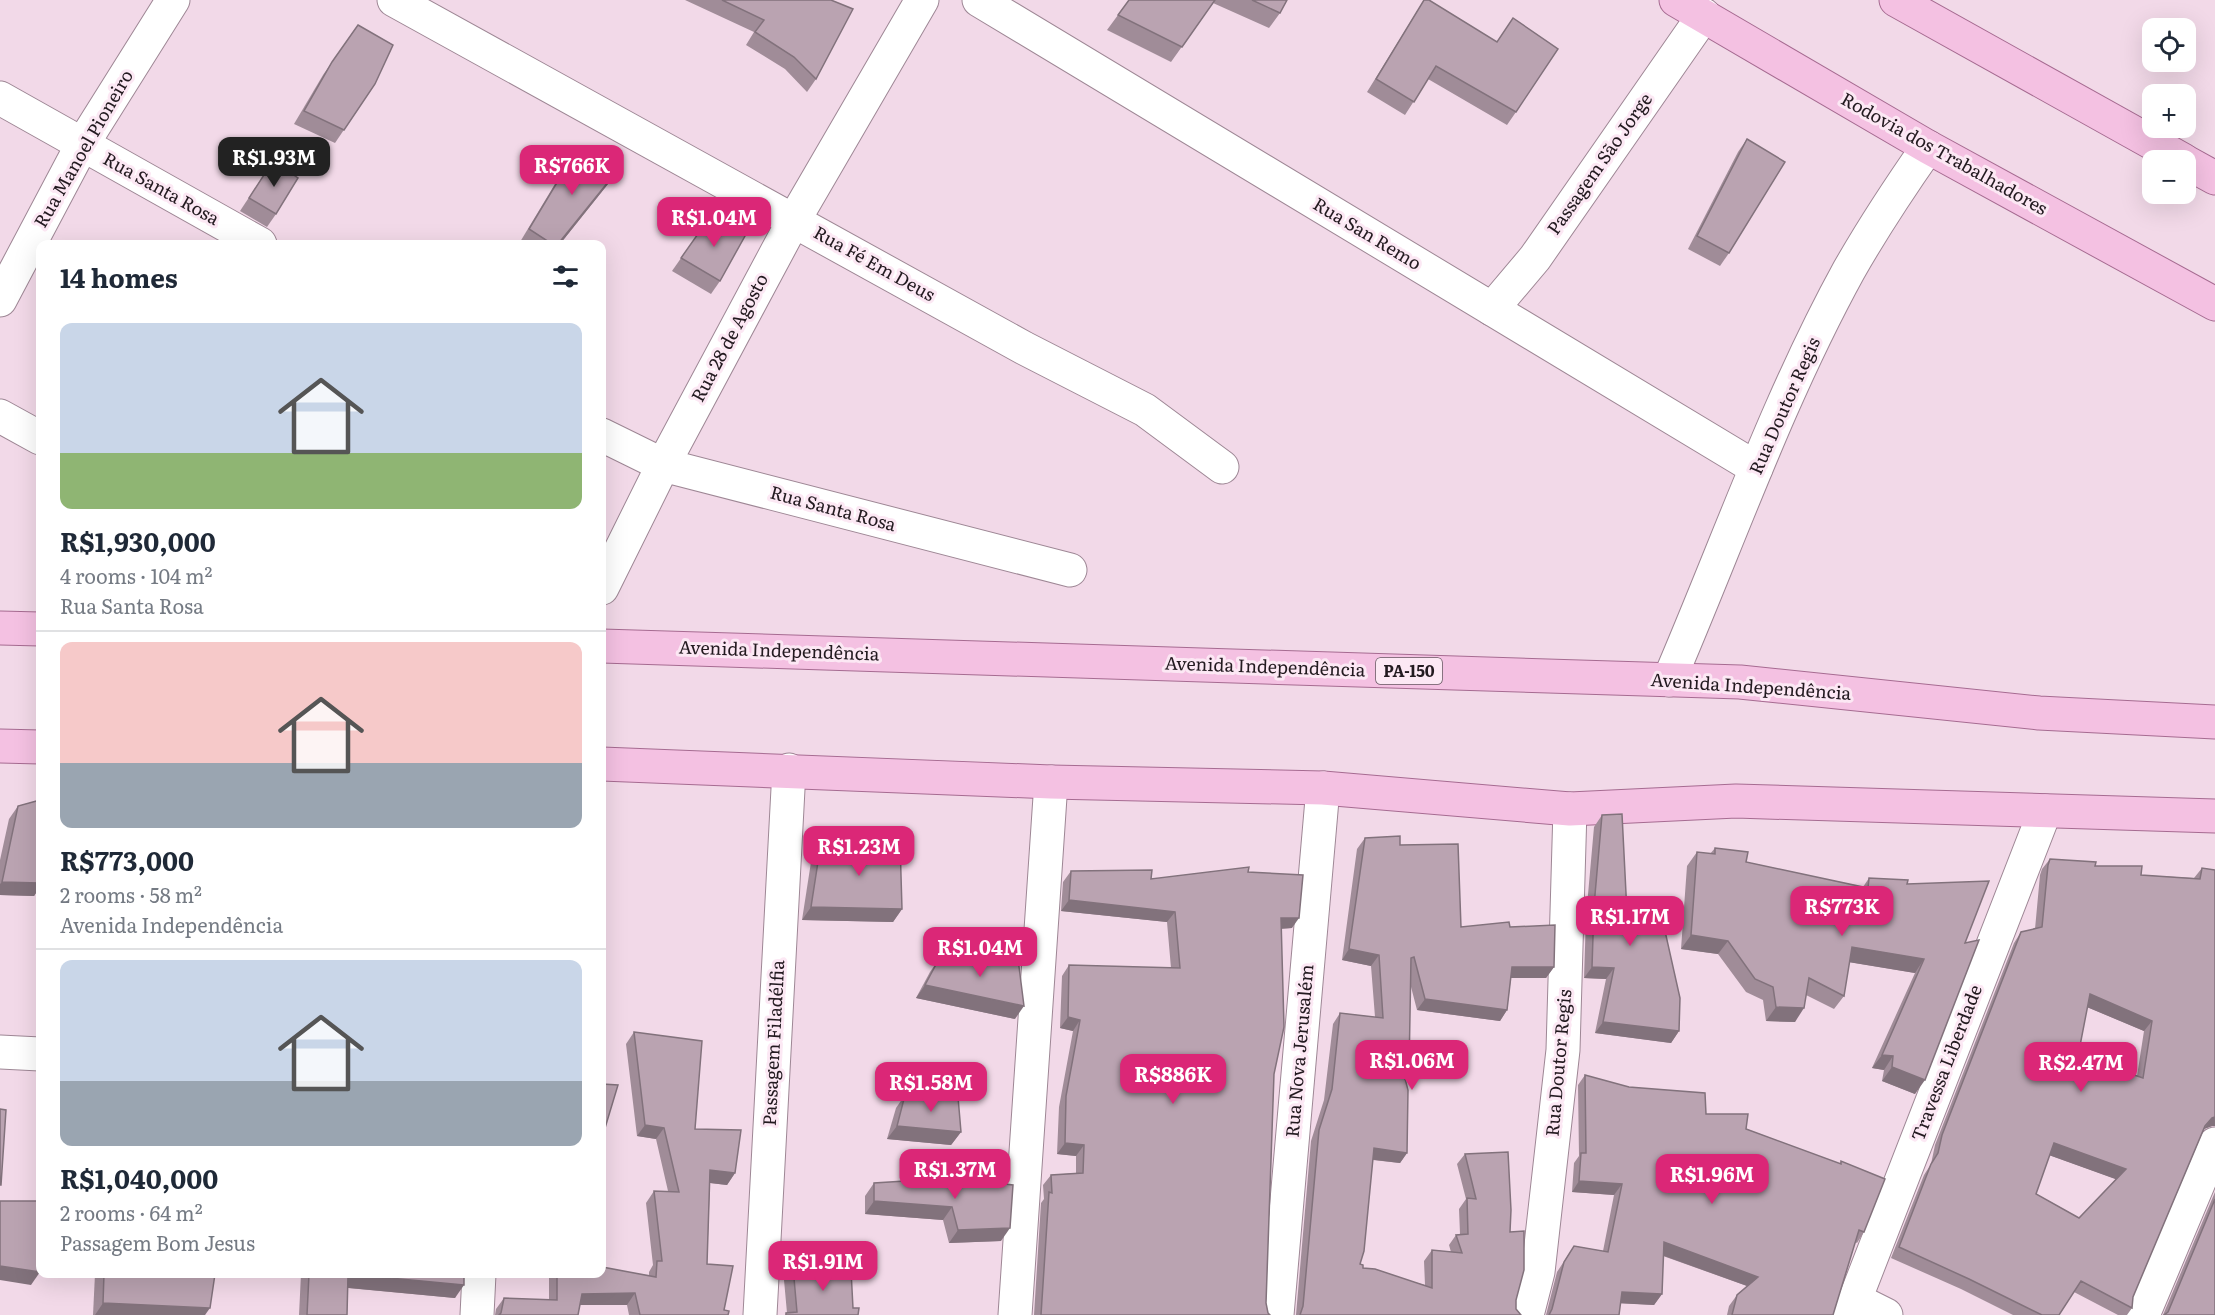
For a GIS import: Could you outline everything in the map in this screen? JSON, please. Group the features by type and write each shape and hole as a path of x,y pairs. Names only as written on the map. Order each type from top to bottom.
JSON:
{"main road":[{"path":"1896,0 2164,150"},
{"name":"Rodovia dos Trabalhadores","path":"1690,8 1928,147 2215,304"},
{"path":"2196,168 2215,178"},
{"path":"0,628 36,629"},
{"name":"Avenida Independência","path":"606,646 1740,682 2039,713 2215,722"},
{"path":"0,746 36,747"},
{"path":"606,764 1051,782 1323,788 1570,809 1736,801 2215,816"}],"street":[{"name":"Rua Manoel Pioneiro","path":"0,300 82,145 173,0"},
{"name":"Rua Fé Em Deus","path":"394,0 1024,348 1145,410 1222,467"},
{"name":"Rua 28 de Agosto","path":"606,580 663,465 794,220 922,0"},
{"name":"Rua San Remo","path":"979,0 1756,468"},
{"name":"Passagem São Jorge","path":"1492,309 1535,258 1690,8"},
{"name":"Rua Santa Rosa","path":"0,98 253,240"},
{"name":"Rua Doutor Regis","path":"1669,680 1756,468 1810,347 1850,270 1893,197 1928,147"},
{"path":"0,416 36,436"},
{"name":"Rua Santa Rosa","path":"606,437 663,465 1070,570"},
{"name":"Passagem Filadélfia","path":"760,1315 789,770"},
{"path":"1015,1315 1051,782"},
{"name":"Rua Nova Jerusalém","path":"1277,1315 1323,788"},
{"name":"Rua Doutor Regis","path":"1527,1315 1538,1272 1563,1050 1570,809"},
{"name":"Travessa Liberdade","path":"1853,1307 2045,811"},
{"path":"0,1052 36,1054"},
{"path":"2143,1315 2215,1144"},
{"path":"477,1315 479,1278"},
{"path":"1853,1307 1886,1315"}],"building":[{"path":"722,0 831,0 853,9 816,79 794,57 755,32 764,20"},
{"path":"1129,0 1215,0 1182,47 1118,15"},
{"path":"1252,0 1287,0 1280,13"},
{"path":"1424,0 1429,0 1497,42 1513,18 1558,49 1516,112 1436,66 1414,102 1376,79"},
{"path":"358,25 393,45 375,84 344,130 304,111 332,62"},
{"path":"1747,139 1785,162 1729,253 1697,236"},
{"path":"579,146 617,171 561,240 546,240 529,229"},
{"path":"273,161 298,178 276,214 249,198"},
{"path":"712,214 745,236 720,281 681,258"},
{"path":"36,801 36,883 2,882 18,806"},
{"path":"1622,814 1628,933 1665,931 1680,998 1679,1031 1603,1022 1614,968 1592,967 1594,906 1602,815"},
{"path":"1400,836 1400,845 1458,844 1461,927 1509,922 1510,927 1555,925 1554,967 1512,967 1507,1010 1425,999 1414,957 1411,958 1409,1071 1403,1071 1408,1090 1407,1153 1374,1148 1364,1251 1360,1264 1363,1268 1375,1269 1432,1288 1432,1250 1462,1253 1456,1235 1468,1234 1467,1198 1476,1199 1465,1154 1508,1152 1510,1232 1524,1231 1524,1270 1516,1300 1516,1309 1521,1315 1300,1315 1303,1306 1319,1130 1332,1089 1340,1013 1383,1018 1379,955 1349,949 1365,838"},
{"path":"900,842 902,909 811,907 820,849"},
{"path":"1715,848 1748,852 1746,862 1868,888 1869,878 1908,880 1907,884 1989,881 1965,943 1979,940 1925,1080 1892,1067 1893,1056 1882,1055 1924,959 1852,947 1844,996 1809,978 1804,1008 1776,1007 1773,987 1755,979 1728,941 1691,935 1697,852 1715,854"},
{"path":"2050,859 2096,862 2095,866 2142,866 2141,875 2200,879 2202,868 2215,870 2215,1117 2205,1126 2133,1297 2132,1308 2081,1281 2059,1315 2042,1315 1899,1247 1931,1164 1938,1153 1942,1135 2021,932 2042,927","holes":["2090,994 2152,1021 2143,1078 2078,1056","2054,1143 2126,1169 2079,1218 2036,1194"]},
{"path":"1249,867 1248,872 1303,875 1299,918 1281,918 1284,1027 1274,1074 1266,1303 1270,1315 1041,1315 1049,1192 1052,1193 1051,1175 1083,1173 1084,1145 1065,1143 1066,1096 1080,1020 1068,1017 1069,965 1180,968 1175,912 1069,900 1071,871 1152,870 1151,879"},
{"path":"939,959 1018,959 1024,1006 925,985"},
{"path":"634,1032 702,1041 695,1129 741,1130 735,1173 710,1170 707,1264 733,1266 724,1310 729,1311 728,1315 640,1315 635,1293 582,1294 578,1315 499,1315 504,1298 557,1300 557,1278 606,1278 606,1268 656,1277 657,1261 662,1261 654,1191 679,1192 664,1128 645,1125"},
{"path":"1585,1075 1629,1087 1705,1093 1706,1114 1748,1114 1746,1129 1841,1164 1841,1161 1885,1179 1864,1232 1859,1230 1833,1315 1732,1315 1737,1295 1758,1277 1664,1242 1662,1294 1622,1292 1619,1315 1549,1315 1564,1262 1574,1246 1608,1252 1622,1184 1579,1181 1581,1153 1586,1153"},
{"path":"606,1084 618,1085 606,1125"},
{"path":"905,1095 958,1097 961,1132 897,1126"},
{"path":"0,1109 6,1110 1,1185 0,1185"},
{"path":"953,1178 1013,1185 1010,1228 958,1230 952,1207 874,1201 874,1183"},
{"path":"2215,1199 2215,1315 2164,1315 2168,1312"},
{"path":"0,1201 36,1201 36,1271 0,1266"},
{"path":"793,1267 851,1270 853,1308 859,1308 858,1315 786,1315 786,1313 797,1312"},
{"path":"104,1278 214,1278 210,1308 103,1303"},
{"path":"309,1278 348,1278 347,1315 307,1315"},
{"path":"390,1278 464,1278 464,1285"}]}
